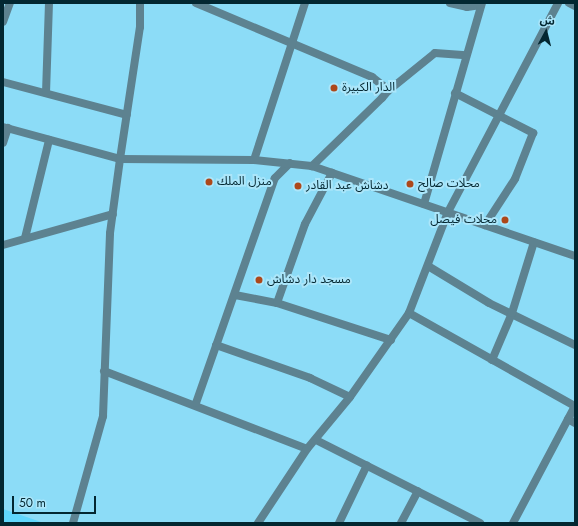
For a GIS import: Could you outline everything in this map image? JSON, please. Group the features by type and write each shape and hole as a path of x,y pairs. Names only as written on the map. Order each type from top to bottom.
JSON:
{"street":[{"path":"3,22 10,3"},
{"path":"46,94 49,3"},
{"path":"73,523 103,416 104,370 113,214 140,27 140,3"},
{"path":"196,3 372,77 388,91"},
{"path":"254,160 305,3"},
{"path":"424,204 482,4 467,7 450,3"},
{"path":"258,523 307,449 350,398 409,313 448,212 558,3"},
{"path":"569,3 575,6"},
{"path":"312,166 388,91 435,53 466,55"},
{"path":"3,82 127,116"},
{"path":"455,93 534,133 515,179 485,225"},
{"path":"3,143 6,128 120,159 254,160 312,166 575,256"},
{"path":"25,238 49,140"},
{"path":"196,403 275,178 290,163"},
{"path":"277,303 305,224 332,173"},
{"path":"3,245 113,214"},
{"path":"492,360 512,313 534,242"},
{"path":"428,266 512,313 575,345"},
{"path":"235,295 277,303 391,340"},
{"path":"409,313 575,406 572,421 512,523"},
{"path":"216,345 310,378 350,398"},
{"path":"104,370 196,403 307,449"},
{"path":"316,440 480,523"},
{"path":"339,523 367,465"},
{"path":"401,523 418,491"}],"shaded area":[{"path":"3,509 44,523 3,523"}],"place":[{"name":"الدار الكبيرة","path":"334,88"},
{"name":"منزل الملك","path":"209,182"},
{"name":"محلات صالح","path":"410,184"},
{"name":"دشاش عبد القادر","path":"298,186"},
{"name":"محلات فيصل","path":"505,220"},
{"name":"مسجد دار دشاش","path":"259,280"}]}
